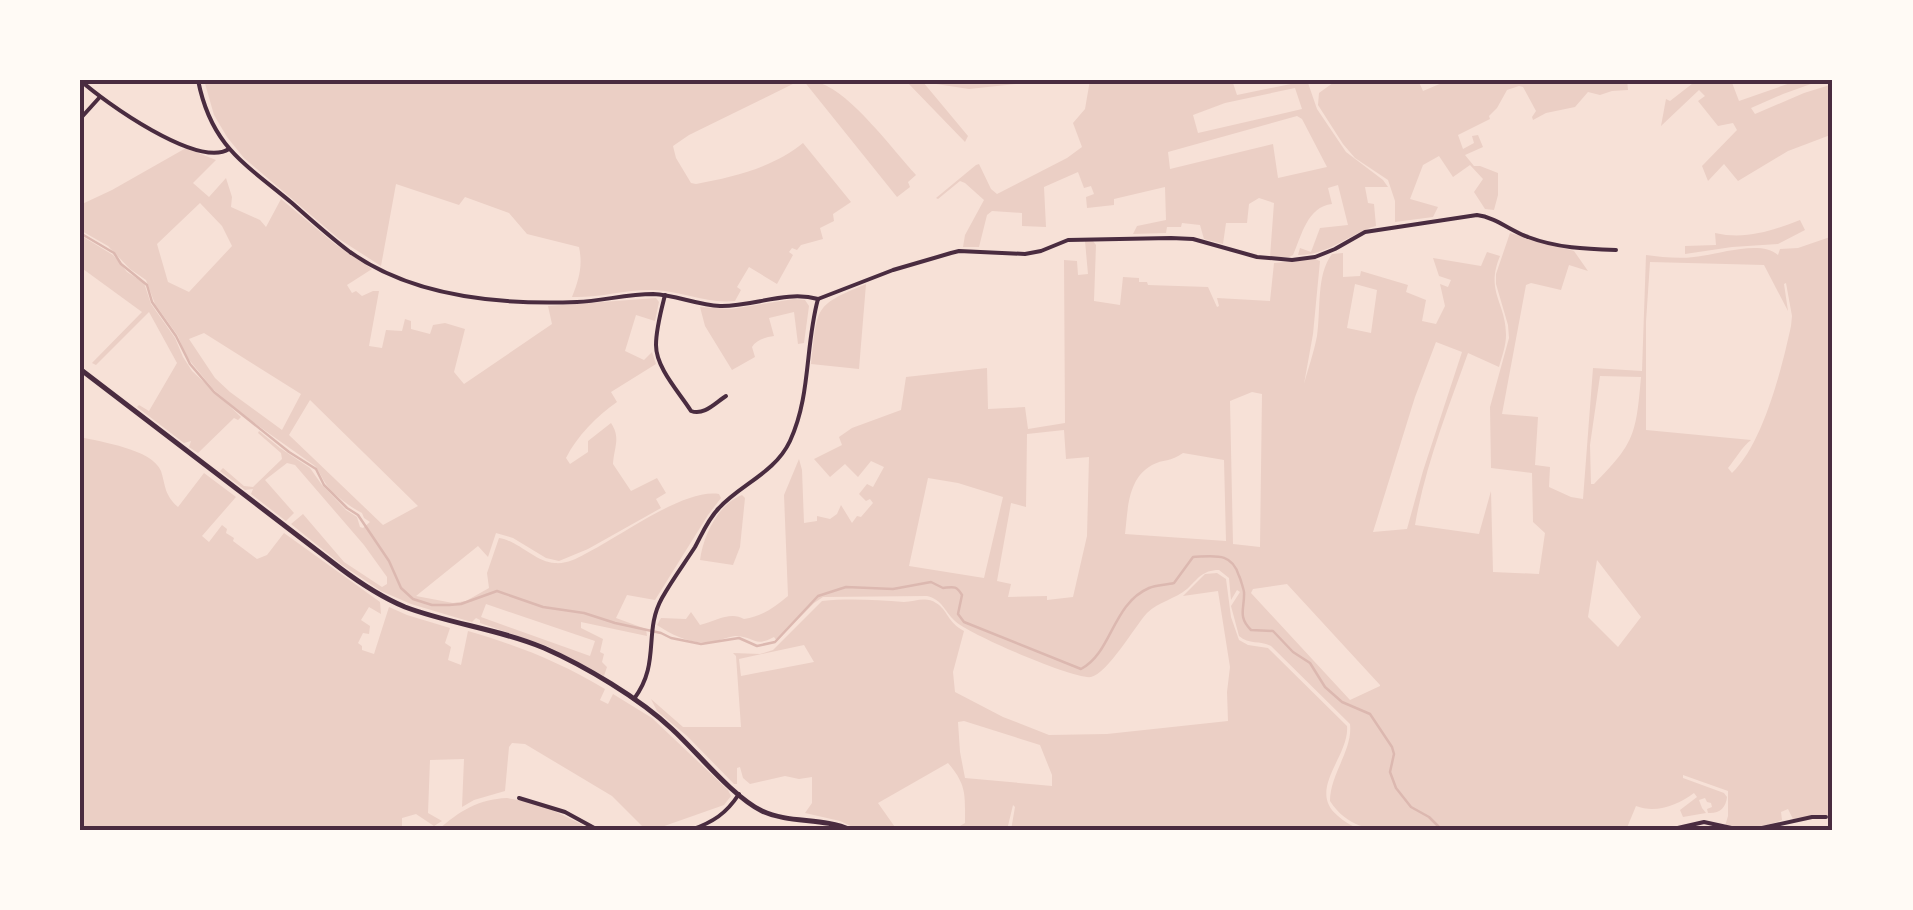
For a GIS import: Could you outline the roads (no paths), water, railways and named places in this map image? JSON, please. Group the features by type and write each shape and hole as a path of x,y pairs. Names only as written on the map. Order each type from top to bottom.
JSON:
{"street":[{"path":"80,80 127,117 179,143 216,154 229,149"},
{"path":"198,80 209,118 240,162 352,253 385,272 419,284 507,302 608,300 640,294 722,306 804,296 818,300 893,270 959,251 1026,254 1080,239 1193,240 1257,258 1292,260 1314,258 1365,232 1476,215 1550,244 1616,250"},
{"path":"80,119 99,98"},
{"path":"664,295 656,344 663,367 695,413 726,396"},
{"path":"634,698 648,675 653,625 661,599 716,510 776,462 790,442 804,400 811,326 818,300"},
{"path":"80,369 382,596 406,608 544,648 634,698 762,810 850,830"},
{"path":"691,830 715,821 740,794"},
{"path":"519,798 565,812 598,830"},
{"path":"1669,830 1704,822 1736,829 1826,818"}],"waterway":[{"path":"80,233 114,253 121,264 147,285 152,302 190,364 214,392 316,469 324,485 358,515 389,561 401,588 413,599 432,605 461,604 497,591 543,607 584,613 671,638 701,644 739,638 757,646 775,642 818,596 846,587 893,589 931,582 960,592 958,614 964,622 1081,669 1100,652 1119,616 1137,595 1174,583 1193,557 1222,557 1236,568 1244,592 1243,616 1251,630 1273,631 1310,663 1325,687 1342,702 1370,714 1392,747 1390,772 1396,788 1411,807 1442,830"}]}
